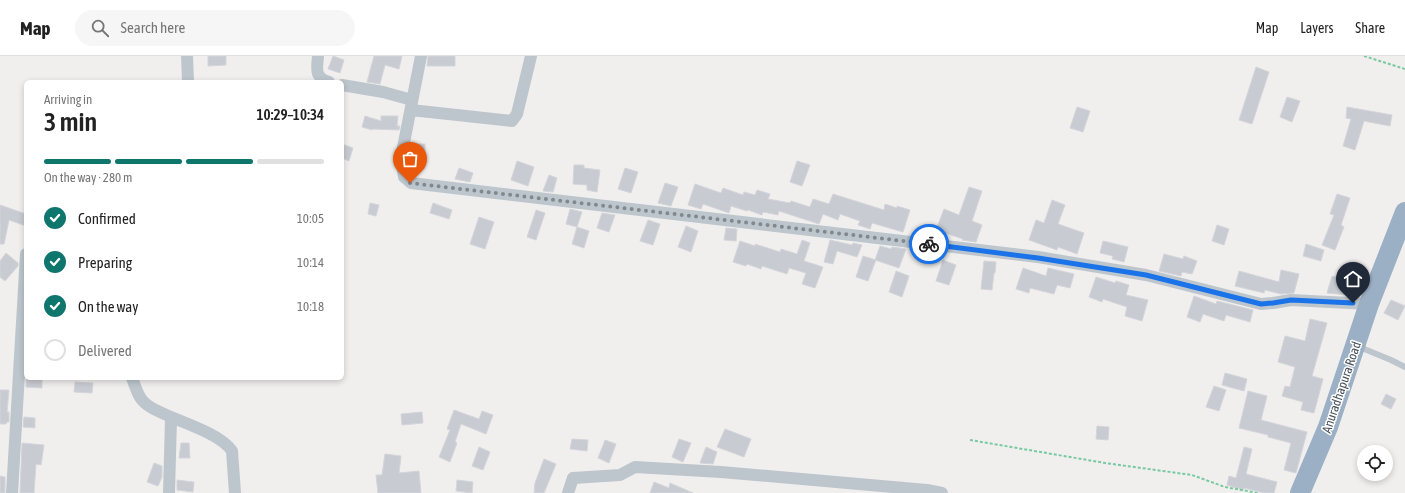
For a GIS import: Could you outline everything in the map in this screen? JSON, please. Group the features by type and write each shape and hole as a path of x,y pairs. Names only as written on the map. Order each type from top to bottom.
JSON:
{"highway":[{"name":"Anuradhapura Road","path":"1300,493 1328,427 1369,304 1405,212"}],"street":[{"path":"187,56 188,80"},
{"path":"318,56 317,73 321,79 324,80"},
{"path":"421,56 401,158 404,177 410,183 1038,258 1146,275 1261,304 1291,300 1369,304"},
{"path":"344,85 383,92 411,105 512,121 517,114 531,56"},
{"path":"12,493 24,288"},
{"path":"133,380 141,399 148,406 171,418 220,439 228,445 232,451 235,493"},
{"path":"169,493 171,418"},
{"path":"568,493 573,478 620,475 635,467 721,472 927,490 942,493"}],"lane":[{"path":"1356,346 1405,367"}],"path":[{"path":"1364,56 1405,69"},
{"path":"970,440 1105,463 1192,475 1225,487 1258,493"}],"building":[{"path":"208,56 226,56 226,65 208,66"},
{"path":"333,56 344,60 340,73 328,69"},
{"path":"374,56 402,56 399,69 385,65 380,84 367,82"},
{"path":"428,56 455,56 455,66 427,66"},
{"path":"1256,67 1269,72 1252,124 1239,120"},
{"path":"1287,97 1300,101 1292,122 1280,117"},
{"path":"1077,107 1090,111 1083,132 1070,128"},
{"path":"1347,107 1392,115 1390,126 1364,121 1355,150 1343,146 1351,119 1346,118"},
{"path":"365,116 381,121 381,116 398,116 397,126 400,126 399,130 372,130 362,127"},
{"path":"411,144 425,144 424,169 410,168 409,158"},
{"path":"344,145 353,148 349,161 344,159"},
{"path":"517,161 534,167 528,186 511,180"},
{"path":"797,161 810,165 802,186 790,182"},
{"path":"574,165 584,165 584,168 600,170 597,192 587,190 587,185 573,184"},
{"path":"459,168 473,173 470,182 455,179"},
{"path":"625,168 638,172 631,193 618,189"},
{"path":"549,175 557,178 553,192 543,191"},
{"path":"665,183 678,187 671,206 658,203"},
{"path":"695,184 721,193 723,188 743,195 744,192 755,195 757,190 770,194 768,199 790,203 791,201 810,207 813,199 829,204 833,194 884,210 885,204 910,210 903,232 872,223 870,229 858,225 860,221 840,214 838,220 823,214 819,224 779,211 778,215 763,212 762,215 731,206 729,213 703,204 701,209 688,205"},
{"path":"969,187 982,191 972,221 982,225 976,242 962,240 963,239 936,230 944,209 959,215"},
{"path":"1337,194 1350,198 1341,225 1344,227 1335,250 1322,245 1334,215 1330,214"},
{"path":"1052,200 1065,205 1058,224 1084,233 1077,254 1058,247 1057,250 1029,240 1036,220 1044,223"},
{"path":"370,203 379,205 376,216 368,214"},
{"path":"433,203 452,210 449,219 430,213"},
{"path":"0,205 24,213 24,225 9,220 4,244 0,244"},
{"path":"570,209 582,212 577,227 566,224"},
{"path":"536,210 545,213 536,240 527,237"},
{"path":"602,213 615,215 609,232 597,228"},
{"path":"479,217 494,222 485,249 470,244"},
{"path":"648,220 660,224 653,245 640,241"},
{"path":"1217,225 1229,229 1224,245 1212,241"},
{"path":"686,226 698,231 691,252 678,247"},
{"path":"577,227 589,231 584,248 572,244"},
{"path":"726,228 737,229 736,241 724,240"},
{"path":"802,240 810,243 804,261 823,267 815,288 802,284 806,273 789,268 787,274 762,266 761,269 747,264 746,266 733,262 740,241 780,252 781,249 797,254"},
{"path":"830,240 852,245 853,243 862,245 857,257 837,251 833,264 824,262"},
{"path":"1103,241 1128,247 1124,262 1112,259 1113,256 1100,253"},
{"path":"1306,244 1324,250 1321,261 1303,256"},
{"path":"880,246 891,249 892,247 906,249 899,268 875,260"},
{"path":"6,253 18,263 18,266 5,281 0,277 0,261"},
{"path":"1164,254 1183,259 1184,256 1197,261 1192,274 1182,272 1181,276 1159,271"},
{"path":"863,256 876,260 868,281 856,277"},
{"path":"943,260 956,265 949,285 936,281"},
{"path":"984,261 996,262 992,290 981,289"},
{"path":"1023,268 1046,276 1048,268 1074,274 1070,288 1057,285 1054,294 1030,288 1029,293 1016,289"},
{"path":"1281,270 1299,274 1294,293 1281,294 1265,290 1264,293 1235,286 1239,271 1279,282"},
{"path":"896,271 909,276 902,297 889,292"},
{"path":"1332,276 1352,281 1348,295 1327,293"},
{"path":"1096,277 1115,283 1116,281 1129,285 1126,295 1148,300 1142,321 1125,316 1127,307 1103,299 1102,302 1089,297"},
{"path":"1194,296 1216,304 1217,301 1253,310 1250,322 1226,315 1224,321 1203,314 1200,322 1187,317"},
{"path":"1391,300 1405,306 1398,320 1384,313"},
{"path":"1310,319 1327,323 1312,376 1323,379 1314,413 1301,410 1303,402 1282,396 1285,386 1290,387 1295,367 1278,362 1285,336 1305,341"},
{"path":"1225,373 1247,379 1244,391 1222,385"},
{"path":"26,380 42,380 42,388 26,387"},
{"path":"75,382 93,383 92,393 74,392"},
{"path":"1214,386 1226,390 1219,411 1206,407"},
{"path":"0,390 9,390 7,412 9,412 9,422 6,424 0,424"},
{"path":"1248,391 1267,396 1261,420 1307,432 1296,473 1284,470 1291,443 1268,437 1268,435 1239,428"},
{"path":"1386,394 1396,399 1391,409 1381,404"},
{"path":"454,410 479,419 482,411 493,415 486,434 461,424 455,442 457,443 450,462 439,457 450,430 447,429"},
{"path":"422,412 423,423 402,425 401,414"},
{"path":"24,417 35,418 35,428 23,427"},
{"path":"1097,426 1109,427 1108,440 1096,439"},
{"path":"725,429 751,439 744,457 717,447"},
{"path":"572,439 588,440 587,451 570,449"},
{"path":"679,439 691,443 683,462 672,457"},
{"path":"605,440 616,444 609,463 598,458"},
{"path":"22,443 44,445 41,465 36,464 34,493 20,493"},
{"path":"181,443 189,443 190,458 179,458"},
{"path":"479,447 490,452 483,470 472,466"},
{"path":"706,447 717,452 713,464 700,463"},
{"path":"1244,447 1252,449 1246,474 1277,482 1274,493 1264,493 1244,488 1243,490 1227,485 1229,476 1236,478"},
{"path":"385,454 401,456 399,473 419,471 421,493 378,493 376,475 382,475"},
{"path":"544,459 556,464 544,493 534,493 535,483"},
{"path":"154,463 162,466 162,477 158,486 147,482"},
{"path":"0,476 5,477 5,493 0,493"},
{"path":"177,480 194,482 193,492 177,490"},
{"path":"457,480 473,482 472,493 456,491"},
{"path":"654,482 669,488 670,483 693,493 650,493"}],"way so far":[{"path":"410,183 929,244"}],"route":[{"path":"929,244 1038,258 1146,275 1261,304 1291,300 1353,303"}]}
